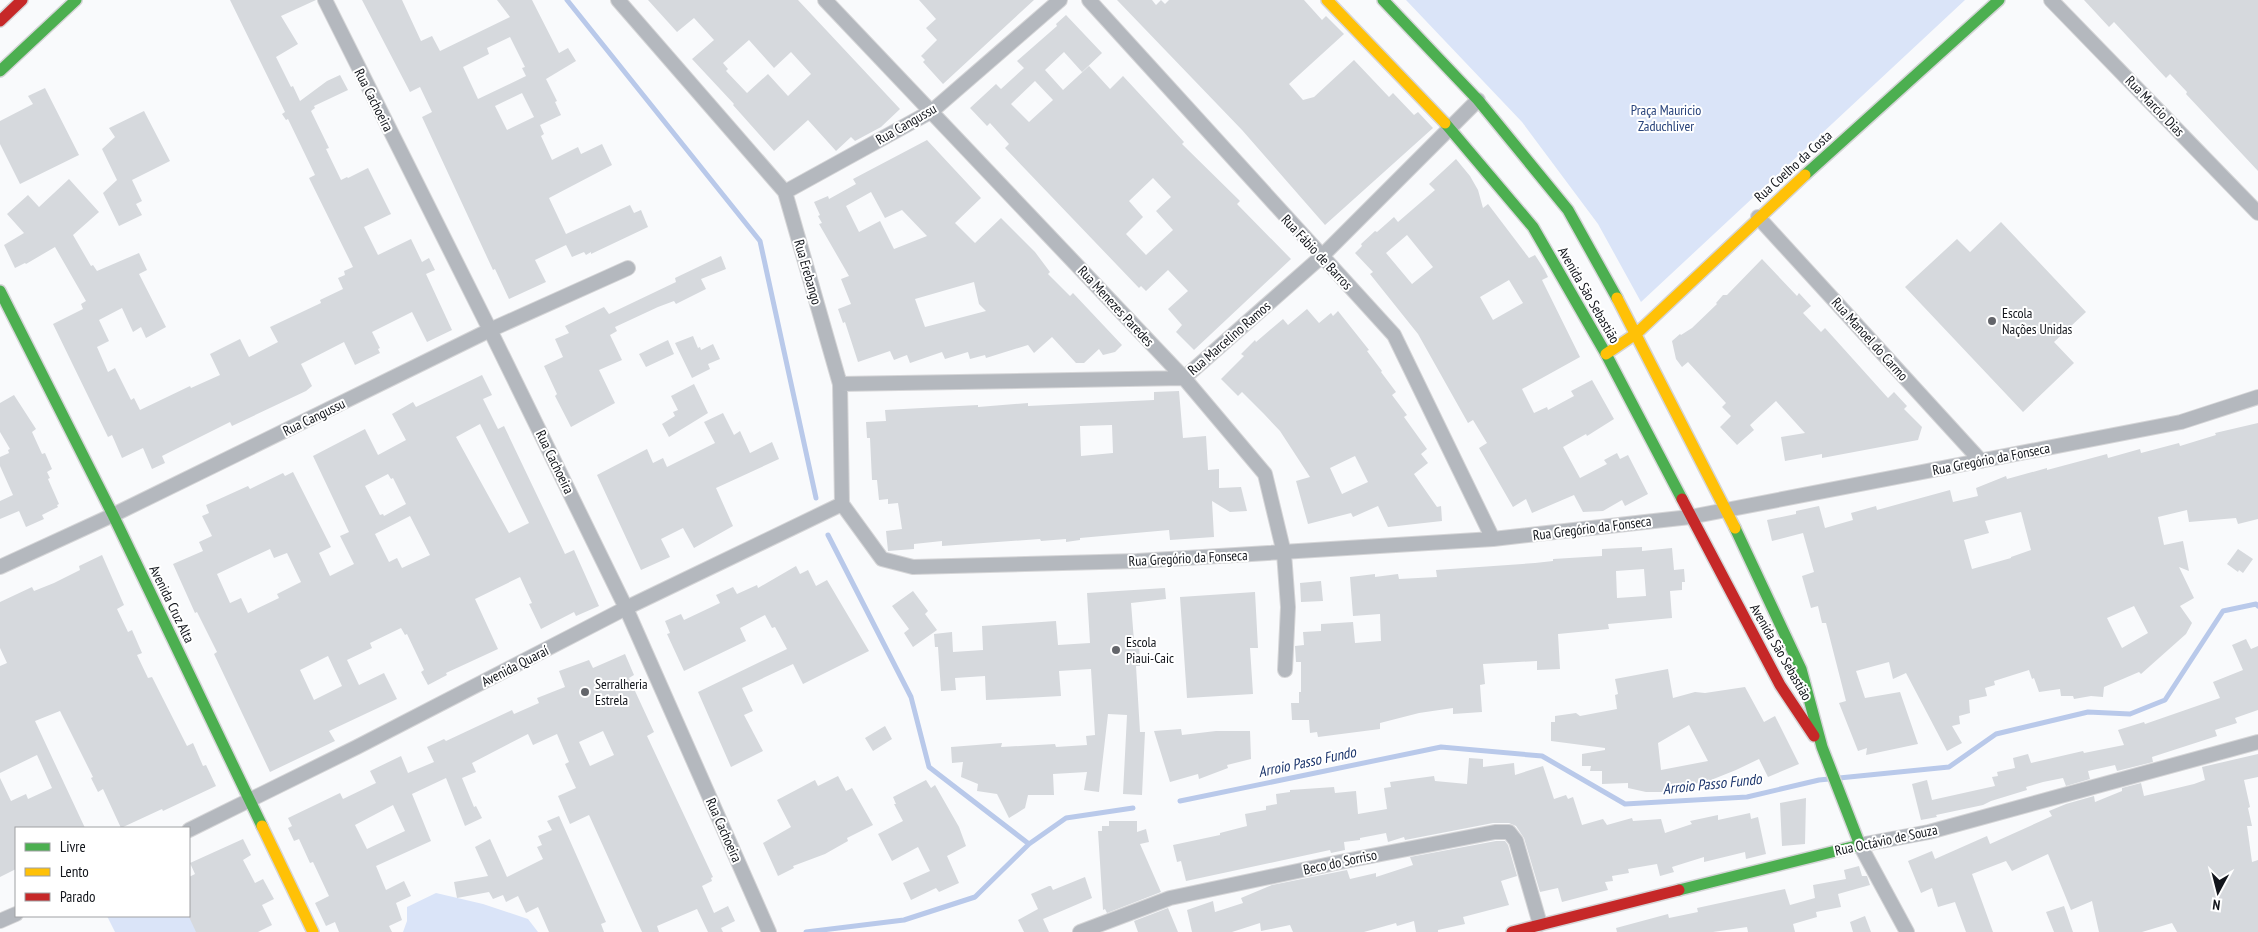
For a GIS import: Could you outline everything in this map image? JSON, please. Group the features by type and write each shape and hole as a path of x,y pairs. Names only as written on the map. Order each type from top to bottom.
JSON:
{"street":[{"path":"0,21 22,0"},
{"path":"0,71 76,0"},
{"name":"Rua Cachoeira","path":"324,0 490,330 626,608 769,932"},
{"name":"Rua Erebango","path":"618,0 784,192 840,384 842,504"},
{"name":"Rua Menezes Paredes","path":"826,0 1184,378 1265,474 1284,553 1288,607 1285,670"},
{"name":"Rua Cangussu","path":"784,192 932,111 1060,0"},
{"name":"Rua Fábio de Barros","path":"1089,0 1394,335 1493,539"},
{"name":"Avenida São Sebastião","path":"1327,0 1450,128 1533,227 1606,354 1690,517 1780,684 1822,747"},
{"name":"Avenida São Sebastião","path":"1383,0 1478,100 1568,210 1637,332 1726,509 1801,669 1822,747"},
{"name":"Rua Coelho da Costa","path":"1606,354 1637,332 1758,217 1999,0"},
{"name":"Rua Marcio Dias","path":"2051,0 2258,213"},
{"name":"Rua Marcelino Ramos","path":"840,384 1184,378 1321,257 1478,100"},
{"name":"Rua Manoel do Carmo","path":"1758,217 1981,461"},
{"name":"Rua Cangussu","path":"0,567 113,515 490,330 628,268"},
{"name":"Avenida Cruz Alta","path":"0,291 113,515 313,932"},
{"name":"Rua Gregório da Fonseca","path":"842,504 882,558 913,567 1137,561 1493,539 1690,517 2181,422 2258,397"},
{"name":"Avenida Quaraí","path":"190,830 250,801 626,608 842,504"},
{"name":"Rua Octávio de Souza","path":"1512,932 1860,845 1929,832 2258,742"},
{"path":"1822,747 1860,845 1907,932"},
{"name":"Beco do Sorriso","path":"1080,932 1170,898 1495,832 1509,832 1516,841 1540,924"},
{"path":"0,922 15,914"}],"green space":[{"name":"Praça Mauricio Zaduchliver","path":"1406,0 1965,0 1641,302 1598,224 1522,122"},
{"path":"436,893 483,904 528,919 538,932 403,932 407,921 407,907"},
{"path":"108,917 190,917 197,932 115,932"}],"building":[{"path":"230,0 316,0 281,16 298,44 276,57 300,101 327,81 340,75 348,90 314,106 315,108 311,111 329,148 326,149 341,180 368,168 391,214 364,227 378,255 411,239 422,262 429,258 435,270 426,274 452,330 427,342 412,312 372,332 380,348 378,349 380,353 355,365 344,342 301,364 312,386 306,391 232,426 230,422 162,456 165,463 152,469 143,448 122,458 112,435 108,437 53,324 83,309 81,304 86,301 55,247 26,264 15,268 4,245 24,233 7,214 28,195 39,207 69,179 99,212 73,235 91,266 93,265 97,271 139,253 147,270 139,274 166,327 146,338 141,327 133,332 122,308 99,320 109,341 97,347 108,372 115,368 131,400 134,398 140,410 190,386 191,388 220,375 210,354 240,339 249,357 278,342 270,327 321,303 320,300 343,289 338,278 345,275 344,271 353,267 309,178 315,175 288,119 286,120 282,114 285,112"},
{"path":"362,0 402,0 421,41 432,36 440,51 510,17 497,0 532,0 559,53 568,48 576,61 546,79 557,101 555,102 561,115 540,125 544,134 541,136 552,160 578,147 581,154 602,144 612,165 549,198 566,234 630,205 634,213 641,210 648,227 591,254 591,252 586,255 584,252 572,257 566,245 535,260 546,282 509,299 495,269 493,270 422,117 432,112 420,87 410,92","holes":["510,37 525,67 522,68 526,76 478,99 463,67 489,54 487,48","522,93 534,117 507,130 495,106"]},
{"path":"648,0 798,0 900,109 881,127 855,141 851,137 836,151 808,120 774,151 692,59 714,40 694,18 677,32","holes":["749,40 774,68 791,52 811,74 788,96 768,74 747,93 726,71 728,69 723,63"]},
{"path":"919,0 1034,0 943,84 923,62 925,60 921,56 937,40 926,28 936,19"},
{"path":"1117,0 1152,0 1156,5 1161,0 1165,4 1169,0 1304,0 1322,20 1326,16 1344,34 1289,84 1303,100 1314,97 1354,60 1389,97 1393,93 1414,115 1418,112 1433,128 1325,225 1242,130"},
{"path":"2084,0 2258,0 2258,171 2186,94 2187,92 2170,74 2166,78 2114,22 2109,27"},
{"path":"1066,15 1102,53 1082,72 1064,52 1045,70 1063,90 1089,66 1110,89 1123,76 1184,142 1182,144 1240,201 1237,204 1291,259 1194,350 1176,332 1182,325 1168,309 1188,291 1168,270 1146,291 1141,286 1139,288 1005,148 1009,144 990,123 987,126 970,108 996,84 1001,89 1024,68 1017,61 1057,26 1056,24","holes":["1035,81 1053,100 1029,122 1011,104","1153,178 1171,197 1156,211 1173,230 1146,255 1126,234 1143,217 1129,201"]},
{"path":"45,88 79,155 20,184 0,144 0,121 33,104 28,96"},
{"path":"144,111 170,161 132,180 142,201 136,204 142,215 119,226 103,193 117,180 102,149 115,137 109,128"},
{"path":"927,140 981,198 955,223 975,243 1001,218 1035,252 1050,272 1048,274 1070,296 1073,293 1122,345 1115,352 1103,355 1099,349 1084,363 1076,363 1052,337 1034,353 1028,345 986,358 985,355 970,359 968,352 945,359 942,352 910,363 907,355 894,360 890,351 858,362 845,322 843,323 838,309 851,304 841,279 849,276 819,224 822,223 814,202 828,196 829,199 856,184 853,179","holes":["871,192 885,218 902,210 927,236 894,249 880,221 859,232 846,206","974,282 979,304 986,311 925,327 915,299"]},
{"path":"1456,159 1470,176 1478,190 1483,208 1488,204 1529,258 1535,255 1548,277 1542,280 1580,357 1522,389 1534,413 1547,407 1548,410 1574,396 1571,391 1592,380 1614,419 1587,436 1586,434 1563,447 1580,478 1607,464 1604,460 1617,453 1620,459 1628,455 1648,494 1625,506 1622,500 1603,511 1583,512 1574,495 1532,513 1526,499 1513,507 1479,448 1487,443 1473,420 1468,423 1418,334 1370,274 1373,272 1355,253 1362,246 1361,244 1375,231 1377,232 1394,217 1398,222 1435,190 1429,184","holes":["1407,235 1433,267 1412,284 1386,253","1509,280 1523,303 1493,320 1480,297"]},
{"path":"2001,222 2086,312 2054,342 2074,363 2023,412 1905,287 1957,239 1970,252"},
{"path":"721,256 726,269 701,279 706,289 676,304 674,301 658,307 615,327 617,331 610,335 622,360 599,370 615,403 571,427 555,396 557,394 544,366 563,357 555,339 569,333 565,326 604,307 609,314 676,282 675,278"},
{"path":"1762,259 1797,296 1799,293 1811,306 1803,313 1821,332 1825,328 1888,398 1894,392 1907,406 1904,409 1922,427 1918,440 1822,458 1822,454 1785,461 1781,437 1805,433 1776,401 1750,425 1754,430 1737,445 1720,427 1731,416 1722,407 1726,403 1688,362 1682,367 1676,359 1672,341 1680,334 1692,328 1717,304 1723,295 1727,295"},
{"path":"1307,309 1319,323 1331,313 1333,316 1338,311 1369,350 1367,351 1396,392 1392,395 1407,415 1404,417 1427,449 1421,454 1428,463 1414,474 1437,507 1441,506 1442,521 1388,527 1378,506 1353,517 1351,513 1308,524 1296,481 1310,477 1280,431 1242,392 1238,396 1221,379 1244,356 1241,354 1255,340 1256,342 1283,319 1288,325","holes":["1355,456 1368,482 1342,494 1330,468"]},
{"path":"693,336 698,348 700,347 701,350 713,344 720,359 708,364 710,369 692,378 675,343"},
{"path":"668,340 674,354 646,367 639,354"},
{"path":"482,375 492,395 483,399 498,429 504,426 565,554 574,550 599,606 576,616 574,612 541,629 529,604 532,603 520,577 475,599 498,649 446,673 447,675 428,685 421,672 424,670 407,634 405,635 401,628 370,643 372,648 347,660 359,685 384,673 397,699 329,731 335,741 270,772 214,654 217,652 197,612 195,613 173,564 203,551 199,542 212,536 202,516 209,513 206,505 248,486 250,489 283,473 285,476 293,472 331,547 319,553 330,576 354,564 340,536 349,532 313,456 365,429 378,455 406,440 392,414 413,402 416,407","holes":["480,424 529,523 509,533 456,437","388,474 391,479 393,478 406,504 384,516 383,514 380,515 365,486","410,516 430,555 402,568 397,558 389,562 375,534","270,549 274,558 287,553 301,582 277,594 279,598 248,613 241,598 230,603 217,574","328,656 342,686 314,700 300,670"]},
{"path":"694,384 708,413 669,437 662,424 675,416 673,412 678,410 671,396"},
{"path":"1179,391 1183,438 1206,436 1208,470 1219,469 1219,488 1241,487 1247,511 1230,512 1212,501 1214,537 1170,540 1169,530 1080,538 1080,540 1066,542 1066,539 1041,541 1040,539 942,546 942,541 914,544 914,549 888,551 886,531 902,529 898,503 888,504 888,499 879,500 877,480 872,480 870,438 867,438 866,422 886,421 885,410 978,405 978,407 1028,403 1028,406 1154,400 1154,392","holes":["1112,425 1113,453 1081,456 1080,426"]},
{"path":"14,395 36,429 32,432 42,454 45,453 52,469 47,472 50,478 48,479 59,504 57,505 58,507 42,515 44,519 26,527 19,511 0,519 0,501 13,495 0,466 0,457 9,453 8,450 10,449 0,432 0,403"},
{"path":"723,413 734,435 740,431 750,453 772,442 779,459 716,488 733,526 694,548 683,528 661,539 670,557 641,570 597,475 647,449 653,463 663,458 667,467 715,443 704,422"},
{"path":"2258,423 2258,519 2238,524 2236,518 2189,522 2187,510 2158,517 2164,545 2183,541 2189,571 2179,567 2194,598 2180,606 2192,623 2186,634 2141,674 2139,672 2104,687 2103,697 2091,696 2074,699 2073,696 2061,696 2060,689 2039,692 2029,670 1994,681 1995,685 1985,688 1987,696 1969,700 1970,713 1959,716 1960,724 1952,726 1962,743 1947,751 1906,673 1893,679 1889,662 1856,671 1865,698 1900,692 1918,744 1866,755 1867,748 1858,751 1839,703 1846,701 1826,623 1822,623 1818,606 1811,608 1802,576 1814,572 1803,533 1772,541 1767,520 1796,514 1796,511 1819,506 1825,528 1853,520 1851,513 1876,506 1877,510 1950,490 1953,502 1978,496 1976,488 2006,476 2007,479 2107,454 2108,458 2140,449 2141,453 2179,443 2180,446 2216,435 2215,433","holes":["2021,512 2031,550 1972,569 1964,540 1989,533 1985,521","2134,606 2148,633 2122,648 2107,618"]},
{"path":"1642,547 1642,551 1672,548 1674,570 1684,569 1685,582 1682,582 1682,590 1670,591 1672,618 1608,624 1609,629 1558,634 1560,669 1537,670 1537,661 1483,664 1485,684 1480,685 1482,712 1453,714 1453,708 1419,713 1380,723 1380,729 1318,737 1317,732 1310,733 1309,720 1292,720 1291,703 1299,703 1299,692 1301,692 1301,662 1296,662 1295,646 1304,645 1303,632 1321,631 1321,624 1353,622 1355,643 1381,641 1380,614 1353,616 1350,577 1375,574 1375,577 1398,574 1399,579 1437,577 1436,570 1602,556 1602,549","holes":["1644,569 1646,596 1617,598 1616,571"]},
{"path":"2238,549 2253,559 2243,573 2239,570 2238,572 2227,564"},
{"path":"102,555 124,605 117,609 128,632 132,630 142,653 137,655 148,678 152,677 187,746 193,743 203,766 206,765 216,786 163,811 162,809 121,827 103,789 98,792 91,778 93,777 60,711 35,721 85,827 15,827 15,870 0,877 0,778 11,801 26,794 28,799 52,788 37,755 0,773 0,666 7,663 0,648 0,602 32,587 34,591 54,583 80,570 79,566"},
{"path":"796,566 800,574 808,570 816,586 827,580 869,651 803,684 793,664 742,688 753,711 744,715 763,751 731,767 698,692 787,649 775,627 772,628 765,615 740,628 746,641 684,671 667,634 670,633 665,621 681,614 684,620 720,603 716,595 733,587 737,594 757,585 758,588"},
{"path":"1321,581 1323,601 1301,602 1300,583"},
{"path":"1165,588 1166,599 1131,603 1134,641 1139,641 1140,666 1136,666 1140,732 1145,732 1142,795 1123,794 1127,715 1108,714 1099,792 1084,790 1087,772 1053,774 1054,795 1028,795 1025,808 1009,818 997,794 977,791 978,784 961,777 963,762 952,763 951,747 1002,743 1001,747 1055,744 1056,747 1087,745 1086,736 1095,735 1091,669 1059,671 1061,696 986,700 985,676 955,678 956,690 941,691 938,647 935,647 934,634 952,632 953,652 983,650 982,626 1056,621 1058,645 1090,643 1087,593"},
{"path":"913,591 928,611 925,614 937,630 913,647 904,633 909,629 892,606"},
{"path":"1255,592 1258,648 1250,648 1253,694 1187,698 1180,597"},
{"path":"2246,639 2251,649 2258,646 2258,710 2235,718 2237,723 2215,730 2217,736 2152,757 2153,762 2117,771 2115,765 2088,771 2090,779 2066,786 2063,778 2043,782 2026,787 2027,790 1983,805 1921,820 1912,784 1927,780 1932,800 1995,786 1992,777 1998,776 1997,772 2015,768 2013,758 2028,754 2031,763 2083,751 2084,753 2124,745 2118,730 2144,722 2145,724 2220,698 2213,682 2243,670 2232,645"},
{"path":"625,654 634,675 629,678 654,732 647,736 713,877 711,878 712,881 702,886 714,913 728,906 735,921 721,928 723,932 708,932 697,909 657,926 659,932 642,932 589,815 570,824 558,796 576,788 565,764 569,762 557,734 533,745 528,734 472,763 476,772 462,778 474,807 476,806 482,818 465,826 446,778 412,794 431,841 376,866 386,890 404,881 411,896 396,903 402,920 389,926 392,932 339,932 335,922 326,926 315,903 329,896 313,862 310,863 299,839 294,841 288,828 292,826 288,818 340,793 343,799 376,783 370,771 401,756 408,773 434,762 427,747 444,739 446,741 512,710 514,714 539,703 537,698 565,687 559,671 589,660 593,668","holes":["603,731 614,755 590,766 579,742","393,805 405,831 367,849 355,825"]},
{"path":"1668,669 1673,698 1695,692 1705,693 1745,687 1764,722 1775,716 1799,764 1768,777 1759,759 1706,782 1663,789 1663,792 1646,792 1628,788 1628,783 1602,784 1602,771 1590,771 1591,766 1582,766 1582,754 1605,750 1605,748 1551,741 1551,722 1555,722 1555,716 1576,713 1580,716 1617,709 1615,695 1618,694 1615,679","holes":["1689,725 1708,761 1661,770 1658,743"]},
{"path":"885,726 892,739 873,751 865,738"},
{"path":"1181,729 1182,735 1216,731 1250,731 1251,759 1227,765 1228,768 1199,779 1198,774 1170,782 1154,731"},
{"path":"2258,754 2258,777 2244,780 2252,826 2247,826 2252,862 2258,860 2258,932 2177,932 2172,923 2142,932 2099,932 2092,901 2071,910 2048,854 2012,871 2006,861 1972,874 1993,932 1966,932 1955,902 1938,907 1932,888 1921,893 1908,861 1932,851 1935,859 1987,836 1990,844 2052,816 2049,811 2094,796 2095,802 2122,791 2122,788 2141,783 2144,796 2194,784 2205,780 2202,767"},
{"path":"1469,758 1483,759 1483,767 1514,763 1515,775 1543,766 1554,799 1566,795 1568,799 1573,797 1582,825 1603,819 1607,825 1632,818 1633,821 1661,819 1665,833 1692,824 1690,821 1718,815 1718,820 1750,813 1751,819 1758,817 1766,854 1746,859 1745,852 1704,862 1704,857 1672,867 1674,872 1660,876 1657,864 1628,869 1629,873 1612,876 1613,881 1605,882 1608,890 1562,902 1558,888 1540,892 1524,838 1516,826 1509,823 1493,823 1405,840 1404,837 1388,842 1386,833 1344,842 1345,850 1331,853 1330,850 1186,881 1181,861 1177,862 1173,845 1220,835 1220,833 1247,826 1245,814 1266,810 1266,806 1277,804 1276,794 1290,792 1290,790 1334,787 1335,793 1356,791 1358,814 1387,809 1384,788 1391,787 1390,782 1434,776 1435,781 1467,784"},
{"path":"838,776 846,791 852,788 873,825 847,838 848,841 825,854 793,866 794,868 778,876 763,843 791,827 777,800 815,780 818,786"},
{"path":"926,780 931,788 935,785 959,827 966,846 947,856 959,883 939,892 936,888 911,900 903,883 930,871 918,847 892,861 878,834 903,821 894,804 896,804 893,797"},
{"path":"1806,798 1805,844 1782,846 1780,803"},
{"path":"559,816 606,922 601,924 604,932 549,932 538,907 526,913 518,896 506,902 503,895 493,899 489,892 457,898 454,882 488,876 475,847 490,839 507,877 543,859 537,847 542,845 538,836 552,830 547,821"},
{"path":"1109,821 1137,821 1137,832 1146,829 1149,842 1140,844 1161,892 1107,913 1105,909 1103,910 1098,831 1102,831 1102,826 1109,826"},
{"path":"243,839 251,855 243,860 255,883 263,879 274,899 262,905 272,925 258,932 196,932 189,917 190,876 195,874 190,863"},
{"path":"1505,841 1508,845 1517,876 1501,881 1509,905 1463,917 1465,924 1438,930 1438,932 1416,932 1414,921 1397,926 1396,923 1364,932 1293,932 1290,925 1261,931 1260,923 1232,932 1192,932 1187,910 1213,901 1215,912 1243,903 1241,898 1272,885 1347,870 1350,879 1376,873 1376,877 1413,865 1410,857"},
{"path":"1859,866 1862,876 1867,876 1870,885 1838,894 1841,907 1816,912 1817,917 1793,924 1795,932 1748,932 1747,927 1713,932 1617,932 1616,928 1668,914 1669,918 1698,912 1697,908 1785,889 1790,905 1815,898 1813,885 1846,879 1844,870"},
{"path":"1085,877 1092,898 1043,919 1049,932 1024,932 1018,920 1038,909 1031,894 1049,886 1053,890"},
{"path":"2064,906 2073,932 2054,932 2046,912"},
{"path":"1168,908 1178,932 1138,932 1134,921"},
{"path":"1865,916 1871,932 1853,932 1850,922"}],"waterway":[{"path":"567,0 760,241 816,498"},
{"path":"828,535 911,697 929,767 1029,844"},
{"name":"Arroio Passo Fundo","path":"1180,801 1441,747 1542,756 1625,804 1747,797 1819,780 1949,767 1996,734 2088,712 2130,714 2165,700 2223,611 2256,604 2258,606"},
{"name":"Arroio Passo Fundo","path":"806,932 904,920 975,897 1029,844 1066,818 1133,808"}],"traffic: fast":[{"path":"0,71 76,0"},
{"path":"1383,0 1478,100 1568,210 1617,298"},
{"path":"1805,175 1999,0"},
{"path":"1445,123 1533,227 1606,354 1682,499"},
{"path":"0,291 113,515 262,826"},
{"path":"1679,890 1860,845 1822,747 1801,669 1735,528"}],"traffic: slow":[{"path":"1327,0 1445,123"},
{"path":"1606,354 1637,333 1805,175"},
{"path":"1617,298 1735,528"},
{"path":"262,826 313,932"}],"traffic: jam":[{"path":"0,21 22,0"},
{"path":"1682,499 1780,685 1814,736"},
{"path":"1512,932 1679,890"}],"place":[{"name":"Escola Nações Unidas","path":"1992,321"},
{"name":"Escola Piaui-Caic","path":"1116,650"},
{"name":"Serralheria Estrela","path":"585,692"}]}
